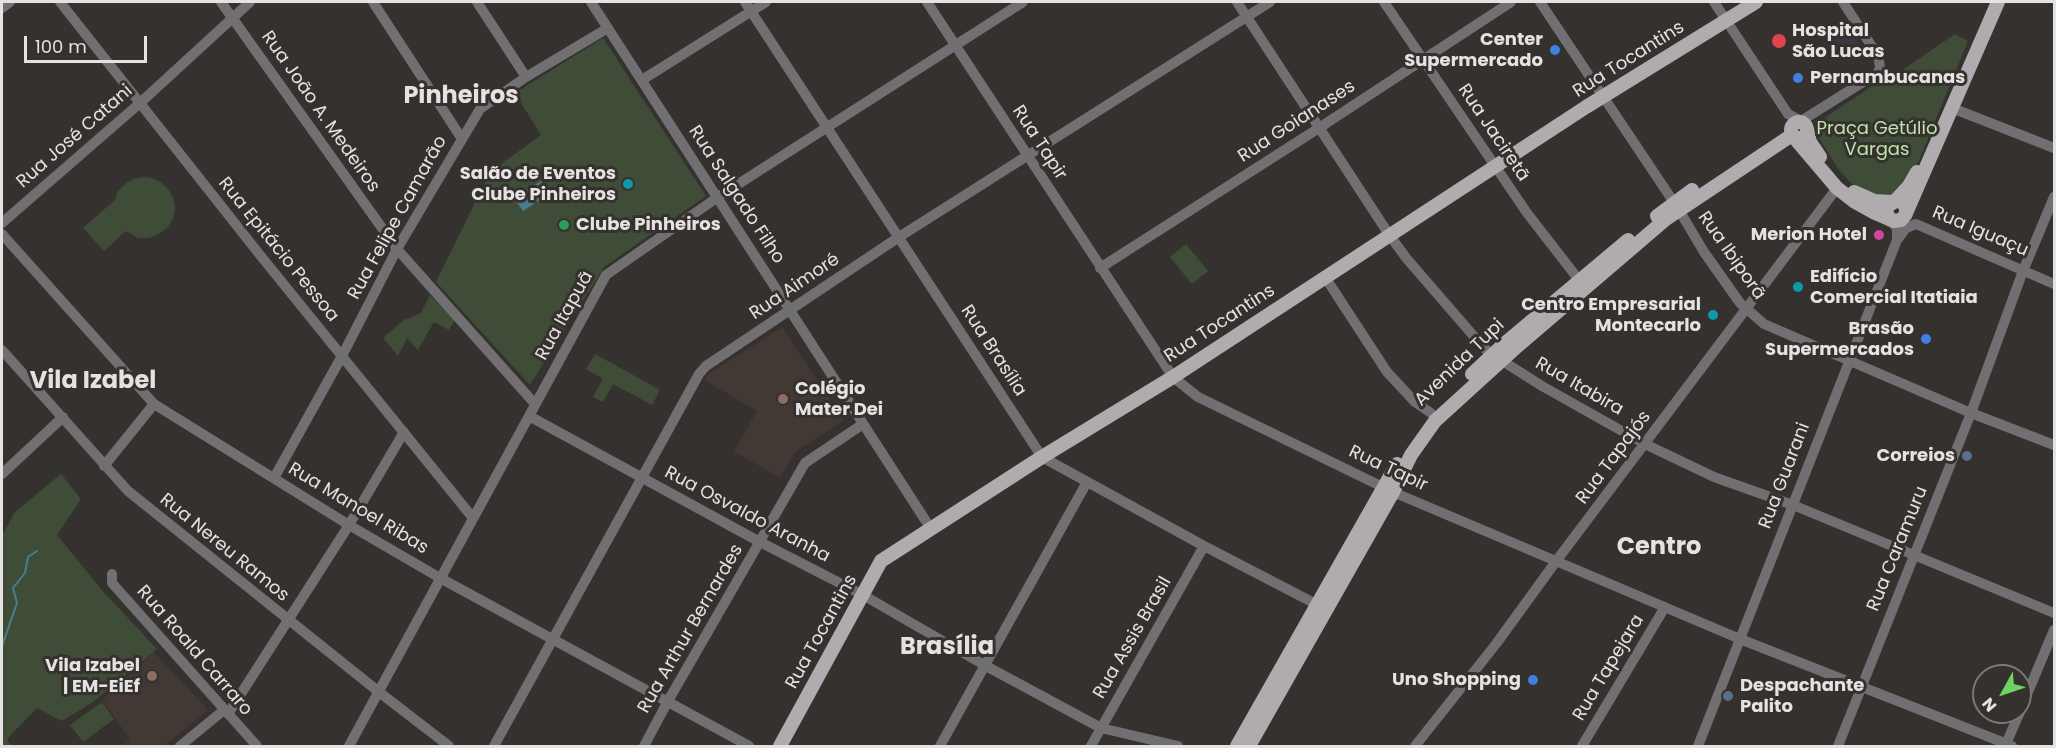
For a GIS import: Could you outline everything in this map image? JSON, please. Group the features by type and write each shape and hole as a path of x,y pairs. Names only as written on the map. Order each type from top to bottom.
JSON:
{"main road":[{"name":"Rua Tocantins","path":"780,747 881,561 1042,457 1173,377 1602,97 1756,2"},
{"path":"1891,220 1886,210 1909,186 1917,173 1990,2"},
{"path":"1798,128 1837,188 1855,202 1891,220 1901,220 1952,108 1990,15 1998,2"},
{"path":"1798,128 1848,189 1874,201 1902,202 1906,211"},
{"name":"Avenida Tupi","path":"1237,747 1316,604 1435,421 1497,357 1580,280 1676,206 1798,128"},
{"name":"Avenida Tupi","path":"1249,747 1389,489 1410,441 1431,413 1676,206"}],"street":[{"path":"2,8 10,2"},
{"name":"Rua Epitácio Pessoa","path":"60,2 473,518"},
{"name":"Rua João A. Medeiros","path":"221,2 397,249 535,404"},
{"name":"Rua José Catani","path":"2,223 140,103 250,2"},
{"path":"373,2 462,140"},
{"path":"477,2 526,78"},
{"name":"Rua Salgado Filho","path":"591,2 931,529"},
{"path":"642,80 748,6 766,2"},
{"name":"Rua Tapir","path":"927,2 1173,377 1198,397 1389,489 1740,639 2008,746"},
{"name":"Rua Itapuã","path":"349,747 606,275 718,197 1023,2"},
{"name":"Rua Itabira","path":"1237,2 1390,236 1484,348 1645,444 1714,477 1793,505 2055,613"},
{"name":"Rua Aimoré","path":"494,747 699,374 706,366 899,237 1270,2"},
{"name":"Rua Jaciretã","path":"1384,2 1527,213 1580,280"},
{"name":"Rua Goianases","path":"1100,268 1511,2"},
{"name":"Rua Ibiporã","path":"1540,2 1676,206 1704,252 1746,308 1764,324 1971,413 2055,445"},
{"path":"1714,2 1798,128 1879,72 1878,56 1843,2"},
{"name":"Rua Brasília","path":"748,6 1042,457 1204,546 1316,604"},
{"name":"Rua Felipe Camarão","path":"274,478 342,356 397,249 480,109 608,28"},
{"path":"1952,108 2055,148"},
{"name":"Rua Tapajós","path":"1415,747 1496,644 1837,188"},
{"name":"Rua Caramuru","path":"1838,747 1971,413 2023,270 2055,197"},
{"path":"1906,211 1908,217 1916,224"},
{"path":"1891,220 1897,229 1897,240"},
{"name":"Rua Iguaçu","path":"1897,240 1906,228 1916,224 2055,284"},
{"name":"Rua Manoel Ribas","path":"2,234 154,404 349,525 440,578 749,747"},
{"name":"Rua Guarani","path":"1698,747 1897,240"},
{"path":"1325,277 1387,372 1415,402 1431,413"},
{"name":"Rua Nereu Ramos","path":"2,350 128,491 449,747"},
{"path":"104,466 154,404"},
{"name":"Rua Osvaldo Aranha","path":"529,416 642,479 863,595 986,666 1101,728 1178,747"},
{"path":"2,474 63,417"},
{"name":"Rua Arthur Bernardes","path":"644,747 668,701 805,463 863,424"},
{"path":"180,747 226,712 289,621 404,432"},
{"path":"940,747 1087,482"},
{"name":"Rua Assis Brasil","path":"1090,747 1204,546"},
{"name":"Rua Roald Carraro","path":"112,574 112,583 257,747"},
{"name":"Rua Tapejara","path":"1582,747 1665,607"},
{"path":"2032,684 2055,630"},
{"path":"2008,746 2016,724"}],"shaded area":[{"path":"1847,25 1859,44 1841,55 1829,36"},
{"name":"Colégio Mater Dei","path":"782,327 844,420 795,452 780,478 734,451 757,411 704,380 707,375"},
{"name":"Vila Izabel | EM-EiEf","path":"154,652 208,710 164,746 123,746 130,739 102,700"}],"green space":[{"name":"Praça Getúlio Vargas","path":"1955,34 1968,41 1913,175 1889,198 1867,195 1839,170 1820,140 1815,125"},
{"name":"Clube Pinheiros","path":"603,38 706,196 604,267 530,385 436,282 490,172 541,135 515,93"},
{"path":"143,177 161,182 168,189 175,208 173,219 167,228 149,238 138,238 126,231 104,251 83,228 115,200 118,191 125,184"},
{"path":"1186,244 1208,271 1192,284 1170,257"},
{"path":"430,295 455,320 449,330 434,322 418,350 407,338 398,356 383,338 404,320 421,313"},
{"path":"595,354 660,390 652,405 613,384 603,402 593,397 603,379 586,369"},
{"path":"61,474 81,499 57,535 102,590 157,649 93,702 62,721 37,708 7,739 11,746 2,746 2,536 14,513"},
{"path":"102,702 114,719 83,742 70,725"}],"water":[{"path":"541,181 549,194 523,211 514,198"}],"waterway":[{"path":"2,646 17,603 13,588 25,573 28,557 37,551"}],"place":[{"name":"Hospital São Lucas","path":"1779,41"},
{"name":"Center Supermercado","path":"1555,50"},
{"name":"Pernambucanas","path":"1798,78"},
{"name":"Salão de Eventos Clube Pinheiros","path":"628,184"},
{"name":"Clube Pinheiros","path":"564,225"},
{"name":"Merion Hotel","path":"1879,235"},
{"name":"Edifício Comercial Itatiaia","path":"1798,287"},
{"name":"Centro Empresarial Montecarlo","path":"1713,315"},
{"name":"Brasão Supermercados","path":"1926,339"},
{"name":"Colégio Mater Dei","path":"783,399"},
{"name":"Correios","path":"1967,456"},
{"name":"Vila Izabel | EM-EiEf","path":"152,676"},
{"name":"Uno Shopping","path":"1533,680"},
{"name":"Despachante Palito","path":"1728,696"}],"district":[{"name":"Pinheiros","path":"461,97"},
{"name":"Vila Izabel","path":"93,382"},
{"name":"Centro","path":"1659,548"},
{"name":"Brasília","path":"947,648"}]}
